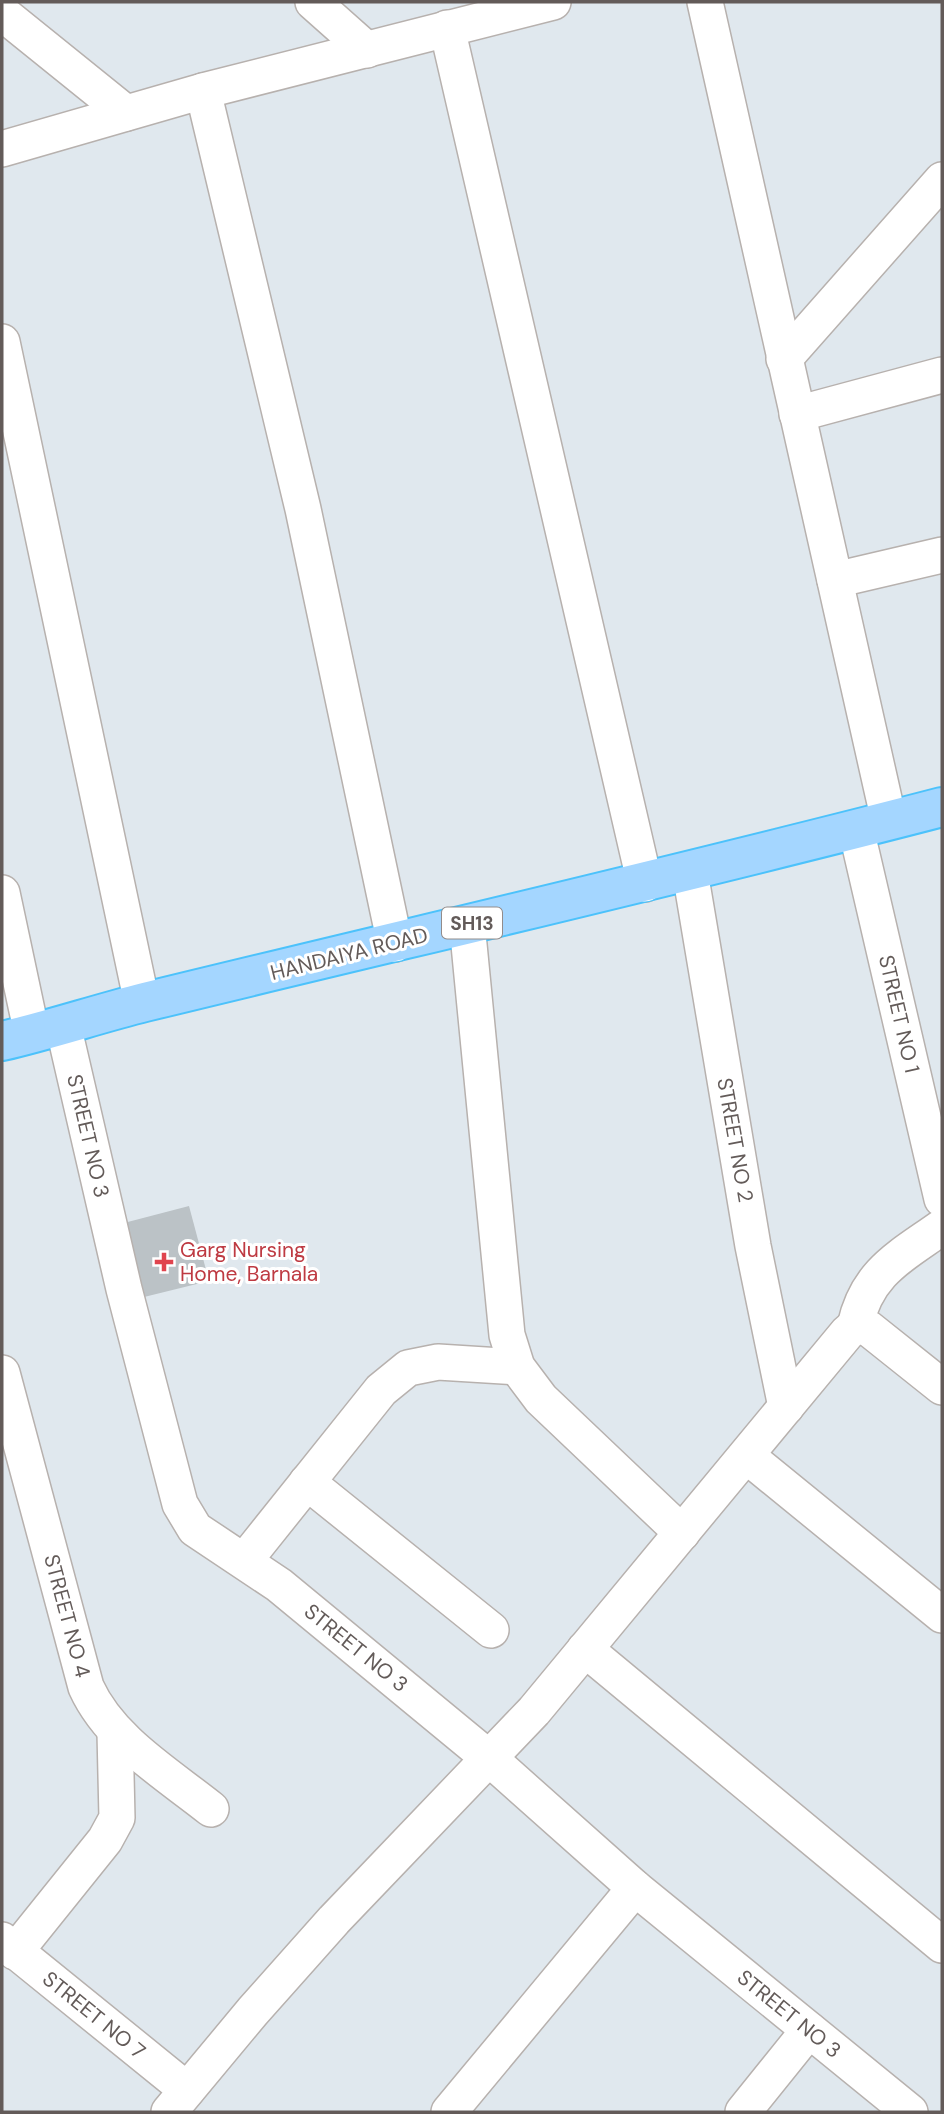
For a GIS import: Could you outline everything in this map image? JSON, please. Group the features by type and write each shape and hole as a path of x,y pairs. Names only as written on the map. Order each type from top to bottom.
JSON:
{"main road":[{"name":"HANDAIYA ROAD","path":"32,1033 142,1003 395,944 467,924 645,884 942,807"}],"street":[{"path":"313,2 367,50"},
{"path":"2,149 202,91 553,2"},
{"name":"STREET NO 1","path":"705,2 835,580 873,825 942,1199"},
{"path":"2,13 126,113"},
{"path":"447,28 645,884"},
{"path":"202,91 303,509 395,944"},
{"path":"784,359 942,180"},
{"path":"2,342 142,1003"},
{"path":"797,414 942,375"},
{"path":"835,580 942,555"},
{"name":"STREET NO 2","path":"690,872 756,1259 786,1407"},
{"name":"STREET NO 3","path":"2,893 32,1033 124,1289 180,1504 195,1529 245,1560 490,1759 635,1888 910,2112"},
{"path":"467,924 507,1335 517,1367 541,1399 682,1533"},
{"path":"178,2101 334,1920 490,1759 585,1649 855,1326 859,1306 876,1276 942,1227"},
{"path":"855,1326 861,1325 874,1332 942,1387"},
{"path":"245,1560 381,1390 408,1368 438,1362 517,1367"},
{"name":"STREET NO 4","path":"2,1373 86,1687 96,1711 115,1732 211,1810"},
{"path":"747,1456 942,1615"},
{"path":"307,1482 491,1630"},
{"path":"585,1649 942,1945"},
{"path":"8,1946 105,1840 117,1818 115,1732"},
{"path":"449,2112 635,1888"},
{"name":"STREET NO 7","path":"8,1946 178,2101"},
{"path":"743,2112 809,2030"}],"building":[{"path":"189,1206 209,1281 140,1298 120,1224"}],"place":[{"name":"Garg Nursing Home, Barnala","path":"164,1262"}]}
